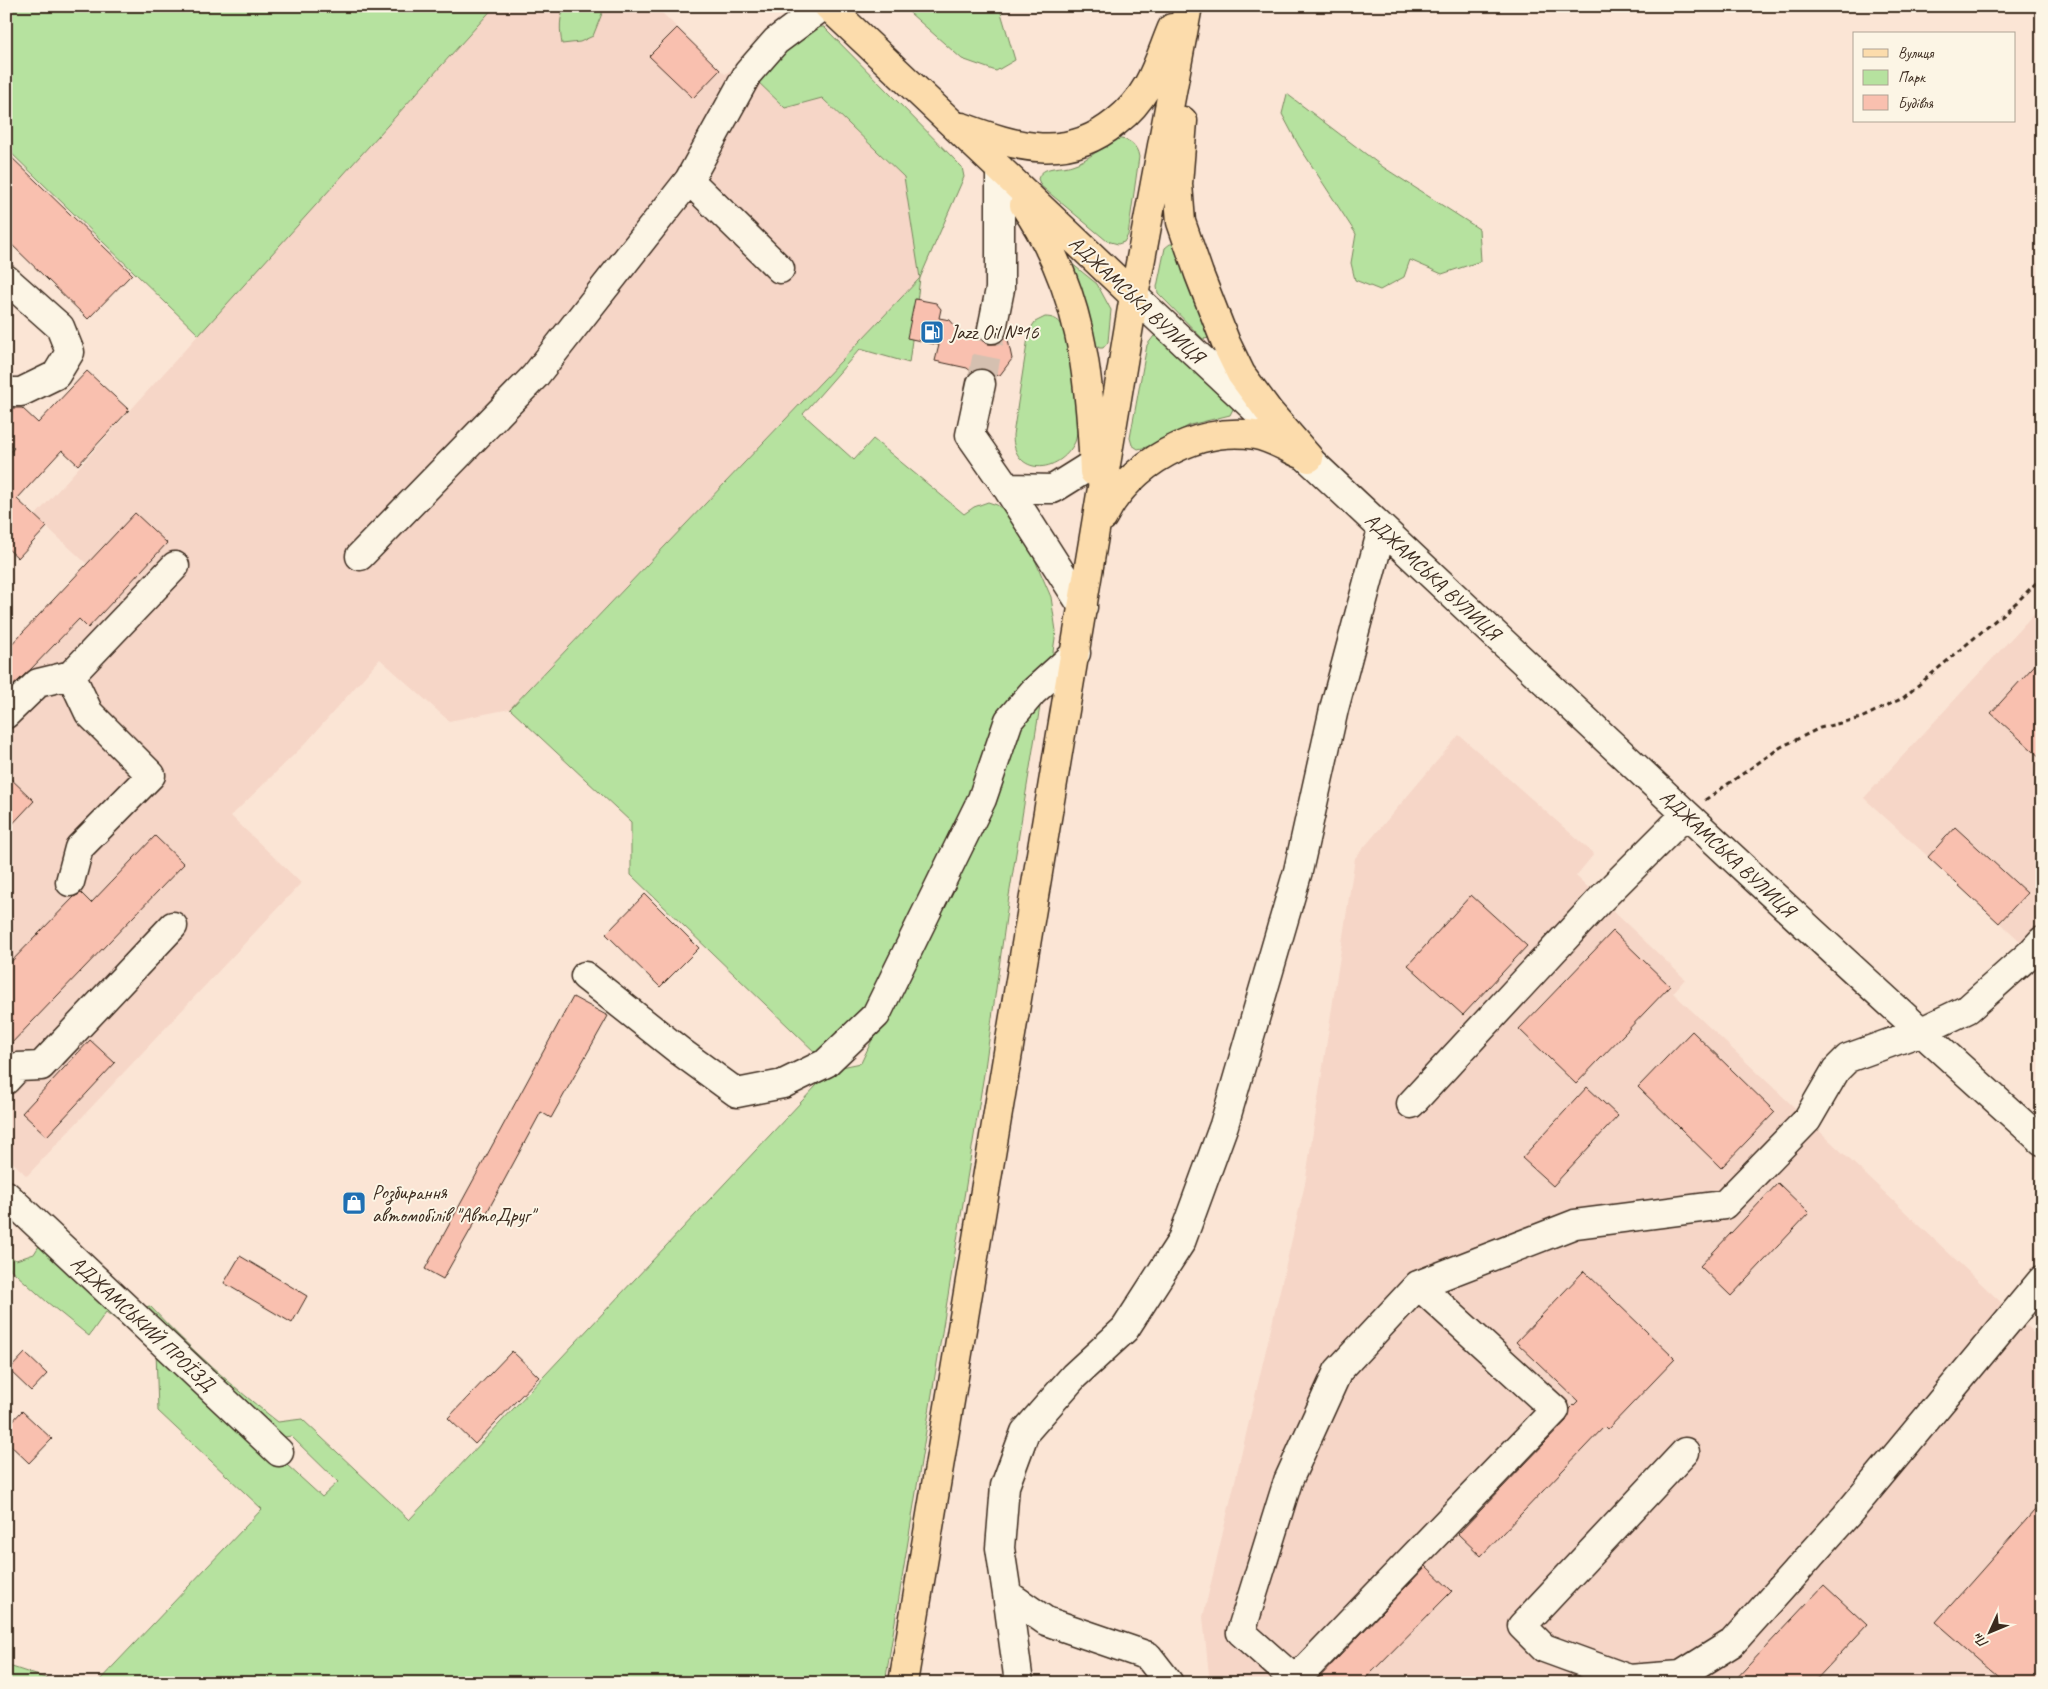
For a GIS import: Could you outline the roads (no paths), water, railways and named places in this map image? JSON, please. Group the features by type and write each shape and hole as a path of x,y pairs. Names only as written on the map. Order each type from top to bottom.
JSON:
{"main road":[{"name":"АДЖАМСЬКА ВУЛИЦЯ","path":"828,6 1134,296"},
{"path":"951,122 994,139 1038,148 1060,149 1084,142 1105,131 1118,120 1149,84 1181,6"},
{"path":"903,1683 1134,296 1190,6"},
{"path":"1190,6 1186,100 1180,145 1178,184 1181,222 1211,307 1241,374 1270,413 1309,458"},
{"path":"1000,169 1046,241 1064,281 1078,321 1087,372 1096,531"},
{"path":"1096,531 1109,503 1135,474 1154,460 1196,440 1220,434 1258,435 1309,458"}],"street":[{"path":"360,556 535,376 690,180 748,73 776,41 823,6"},
{"path":"992,329 1000,290 1000,169"},
{"path":"690,180 780,269"},
{"path":"6,279 60,327 70,352 56,375 21,392 6,392"},
{"name":"АДЖАМСЬКА ВУЛИЦЯ","path":"1134,296 1920,1032 2042,1141"},
{"path":"981,384 970,435 1007,488 1083,607"},
{"path":"1007,488 1053,489 1093,464"},
{"path":"1019,1683 1000,1548 1005,1486 1025,1432 1074,1376 1126,1329 1181,1242 1224,1125 1298,871 1334,709 1382,529"},
{"path":"6,714 38,683 71,675 175,566"},
{"path":"585,976 681,1052 737,1093 783,1084 826,1063 876,1015 982,800 1009,720 1033,692 1076,653"},
{"path":"70,882 79,848 151,775 89,713 71,675"},
{"path":"1411,1104 1601,899 1686,814"},
{"path":"6,1080 18,1067 41,1066 173,926"},
{"path":"1418,1285 1555,1410 1295,1680 1241,1632 1244,1622 1288,1482 1338,1371 1418,1285 1576,1224 1724,1205 1808,1120 1836,1070 1848,1058 1920,1032 1968,1009 2042,941"},
{"name":"АДЖАМСЬКИЙ ПРОЇЗД","path":"6,1195 279,1452"},
{"path":"1685,1452 1522,1626 1544,1648 1629,1679 1681,1675 1732,1643 1846,1516 2042,1280"},
{"path":"1007,1594 1046,1621 1148,1656 1169,1683"}],"tunnel":[{"path":"981,384 992,329"}],"place":[{"name":"Jazz Oil №16","path":"932,332"},
{"name":"Розбирання автомобілів \"АвтоДруг\"","path":"354,1203"}]}
